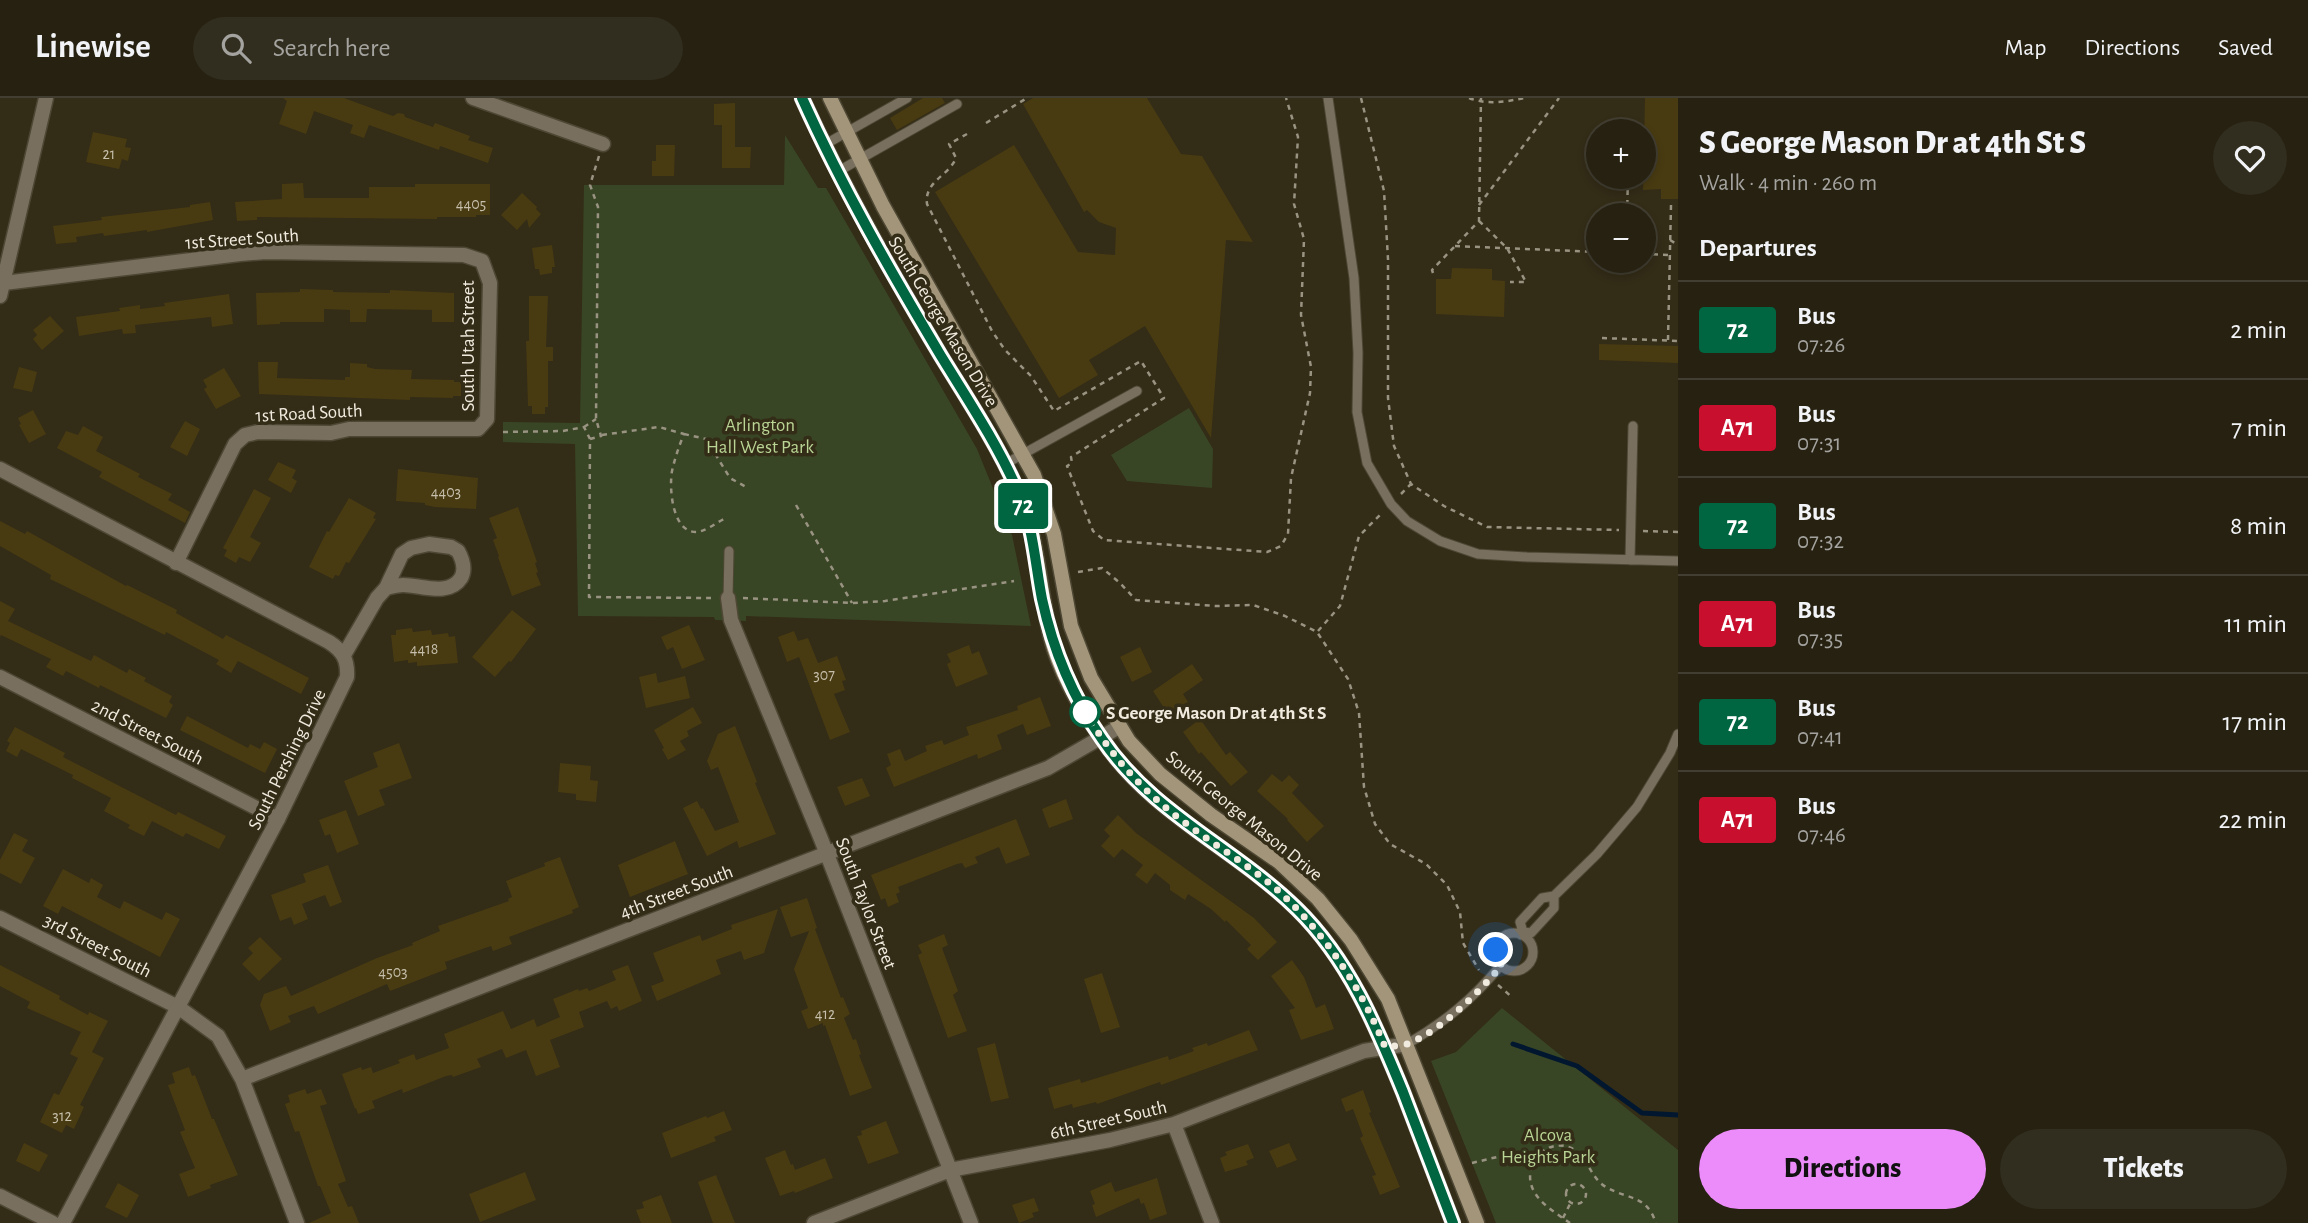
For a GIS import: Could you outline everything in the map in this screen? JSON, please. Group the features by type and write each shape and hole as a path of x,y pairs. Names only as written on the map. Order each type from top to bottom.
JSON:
{"main road":[{"name":"South George Mason Drive","path":"802,98 858,213 990,435 1020,493 1034,547 1052,642 1080,704 1101,738 1132,777 1166,809 1244,863 1299,911 1323,938 1369,1011 1453,1223"},
{"name":"South George Mason Drive","path":"830,98 883,206 1034,475 1054,534 1071,626 1091,678 1119,727 1145,757 1185,795 1279,862 1318,899 1351,940 1388,999 1477,1223"}],"street":[{"path":"2,290 46,98"},
{"path":"473,98 603,144"},
{"name":"1st Street South","path":"2,290 266,253 464,255 482,261"},
{"name":"South Utah Street","path":"478,429 487,419 490,283 482,261"},
{"name":"1st Road South","path":"176,563 235,444 245,435 258,432 331,433 348,429 478,429"},
{"path":"0,469 329,642 344,655 377,598 386,588 402,554 411,548 429,544 440,545 458,551 464,564 463,575 454,586 444,589 402,585 386,588"},
{"name":"South Taylor Street","path":"735,598 731,620 827,854 971,1223"},
{"name":"South Pershing Drive","path":"63,1223 278,819 347,677 348,667 344,655"},
{"name":"2nd Street South","path":"0,677 278,819"},
{"name":"4th Street South","path":"242,1079 1048,768 1119,727"},
{"name":"3rd Street South","path":"0,918 178,1007 218,1036 242,1079 297,1223"},
{"name":"6th Street South","path":"814,1223 950,1170 1110,1140 1174,1124 1364,1051 1407,1044"},
{"path":"1174,1124 1212,1223"},
{"path":"0,1196 53,1223"}],"lane":[{"path":"824,145 906,98"},
{"path":"1328,98 1354,278 1358,353 1357,412 1367,463 1391,504 1408,521 1440,541 1478,554 1678,561"},
{"path":"837,172 957,104"},
{"path":"1005,464 1137,391"},
{"path":"1630,560 1633,426"},
{"path":"729,551 735,598"},
{"path":"1554,896 1554,908 1531,933 1522,933 1510,934 1497,944 1496,956 1506,969 1524,968 1532,959 1530,942 1522,933 1520,922 1542,898 1554,896 1597,854 1637,807 1678,734"},
{"path":"1407,1044 1447,1020 1502,965"}],"path":[{"path":"986,123 1027,98"},
{"path":"967,134 949,144 956,158 953,166 929,187 927,204 992,331 1005,350 1031,376 1054,411 1141,361 1164,398 1071,457 1072,463 1067,466 1093,531 1104,540 1267,552 1281,547 1288,534 1292,478 1310,393 1311,367 1301,315 1304,239 1294,204 1298,136 1286,98"},
{"path":"1361,98 1384,191 1388,259 1388,398 1394,446 1411,484 1444,506 1486,527 1678,531"},
{"path":"1469,98 1508,102 1524,98"},
{"path":"1479,205 1559,98"},
{"path":"1433,273 1432,270 1479,222 1481,100"},
{"path":"601,436 596,419 598,207 590,185 603,144"},
{"path":"1668,340 1671,205"},
{"path":"1479,222 1507,248 1526,282 1510,282"},
{"path":"1670,240 1678,245"},
{"path":"1455,246 1586,251"},
{"path":"1656,254 1670,255"},
{"path":"1602,338 1678,341"},
{"path":"503,432 563,431 584,427 596,419"},
{"path":"584,427 590,439 589,597 711,598"},
{"path":"590,439 659,427 706,439 730,478 748,488"},
{"path":"684,434 672,472 671,485 680,524 688,530 698,532 726,518"},
{"path":"1317,632 1340,606 1359,536 1411,484"},
{"path":"796,505 852,603"},
{"path":"1078,572 1102,568 1136,600 1214,606 1253,605 1317,632 1348,679 1359,713 1364,786 1375,824 1390,845 1426,864 1447,885 1460,912 1463,943 1477,968 1513,998"},
{"path":"735,598 852,603 885,601 1014,581"},
{"path":"1570,1223 1549,1209 1534,1191 1530,1180 1532,1161 1548,1148 1570,1148 1584,1160 1594,1177 1602,1184 1646,1205 1656,1223"},
{"path":"1472,1163 1497,1157 1532,1161"},
{"path":"1575,1184 1581,1186 1586,1194 1584,1199 1580,1203 1571,1202 1567,1197 1567,1190 1575,1184"},
{"path":"1563,1218 1571,1202"}],"green space":[{"name":"Arlington Hall West Park","path":"785,135 818,188 826,188 977,449 1012,535 1031,626 746,616 746,621 715,620 714,617 578,616 575,444 503,442 503,422 580,423 584,185 784,185"},
{"path":"1189,408 1213,449 1212,488 1127,481 1111,455"},
{"name":"Alcova Heights Park","path":"1502,1008 1678,1150 1678,1223 1496,1223 1431,1061 1456,1052"}],"building":[{"path":"283,98 344,98 393,116 404,114 405,117 433,127 435,123 470,136 468,140 493,148 488,163 440,146 439,150 369,125 364,138 350,133 353,125 314,111 306,134 279,124 287,101"},
{"path":"923,98 942,98 945,103 897,130 890,118"},
{"path":"1033,98 1147,98 1181,154 1202,156 1253,242 1226,240 1211,438 1145,326 1089,360 1098,375 1059,398 935,192 1014,145 1078,252 1115,255 1116,228 1099,222 1087,210 1084,212 1023,104"},
{"path":"1645,98 1678,98 1678,199 1661,199 1661,189 1643,190 1656,189 1656,119 1645,119"},
{"path":"735,103 735,147 751,147 750,168 722,168 722,125 714,125 714,104"},
{"path":"93,132 127,139 125,147 131,148 128,161 122,159 119,169 86,162"},
{"path":"656,145 675,145 674,176 652,176"},
{"path":"303,183 304,198 369,198 369,187 490,184 490,215 437,219 257,217 257,220 237,221 235,202 282,199 282,184"},
{"path":"522,193 541,214 529,228 527,219 517,230 501,215"},
{"path":"210,202 213,220 147,232 76,237 77,242 56,244 53,226"},
{"path":"552,245 555,267 552,267 552,273 540,275 539,269 535,269 532,248"},
{"path":"1452,268 1492,269 1492,280 1505,281 1504,317 1436,314 1436,279 1451,279"},
{"path":"300,289 333,292 390,293 390,290 454,293 454,322 432,322 432,310 367,309 366,322 350,322 350,310 324,309 324,322 257,325 256,293 300,292"},
{"path":"229,294 233,324 212,327 211,317 135,325 136,333 123,334 122,329 79,336 76,317 120,311 119,308 165,306 164,303"},
{"path":"529,296 548,296 546,347 553,347 553,361 548,361 548,407 545,407 545,414 532,414 532,406 528,406 526,341 529,341"},
{"path":"50,316 64,331 42,350 33,339 37,335 33,330"},
{"path":"1599,344 1678,346 1678,363 1599,360"},
{"path":"258,362 278,362 277,378 345,380 345,377 350,377 350,363 367,364 367,367 375,369 412,370 411,379 461,382 461,396 410,397 410,400 259,394"},
{"path":"19,367 37,372 32,392 13,388"},
{"path":"224,368 241,396 216,409 204,389 207,387 203,380"},
{"path":"33,410 46,434 29,443 18,418"},
{"path":"185,421 200,429 187,456 170,447"},
{"path":"83,426 103,437 96,451 172,494 168,500 190,512 185,523 99,477 102,472 57,448 66,431 78,435"},
{"path":"278,462 296,470 292,478 297,481 291,493 268,480"},
{"path":"398,469 478,478 476,509 396,501"},
{"path":"254,489 271,498 250,537 261,543 250,562 239,557 236,563 224,556 227,550 223,548"},
{"path":"349,498 376,513 373,518 376,519 349,563 346,562 339,576 335,575 333,579 309,567 327,531 329,532"},
{"path":"518,507 537,562 536,573 541,585 512,596 498,557 493,540 497,538 489,518"},
{"path":"0,521 25,534 27,531 126,586 177,610 176,613 223,639 226,635 309,678 301,694 238,661 231,673 216,664 219,660 166,632 165,635 50,579 51,575 0,546"},
{"path":"0,601 15,609 8,621 91,661 94,655 127,673 129,669 146,678 144,681 172,696 169,702 173,705 166,718 66,671 63,676 46,667 51,659 1,635 0,637"},
{"path":"512,610 536,629 511,662 495,677 472,657"},
{"path":"689,625 705,660 682,669 673,647 667,650 661,637"},
{"path":"412,628 413,632 431,630 432,635 448,633 449,637 455,636 458,663 417,666 417,662 408,663 408,660 394,662 391,635 396,635 396,630"},
{"path":"794,631 798,641 808,638 818,663 837,656 846,680 842,681 845,690 834,694 850,732 830,740 799,657 787,662 778,637"},
{"path":"969,645 972,654 979,651 988,674 956,687 947,664 951,662 947,654"},
{"path":"1140,647 1152,672 1132,682 1120,657"},
{"path":"1192,664 1203,680 1183,694 1188,702 1168,714 1153,691"},
{"path":"656,673 658,683 685,676 690,698 646,708 639,677"},
{"path":"1040,697 1051,726 1027,735 1023,724 997,735 1002,749 978,759 977,754 894,787 886,768 891,765 887,754 900,749 905,761 927,751 925,746 942,740 944,745 969,735 966,727 1018,710 1017,706"},
{"path":"693,707 702,723 687,731 689,736 680,741 686,750 668,760 654,730"},
{"path":"187,716 248,748 250,744 260,749 264,742 277,749 265,773 180,730"},
{"path":"1200,719 1226,755 1230,752 1248,772 1231,786 1201,752 1199,754 1183,732"},
{"path":"735,726 776,834 739,848 737,841 707,856 683,808 697,801 715,831 739,822 718,767 711,770 707,761 718,734"},
{"path":"15,727 65,753 63,757 176,815 178,812 226,836 219,849 186,833 183,837 152,821 144,836 128,828 130,825 104,811 111,798 21,749 17,757 6,751 10,743 7,741"},
{"path":"399,743 412,778 379,790 385,805 358,816 344,781 378,767 373,753"},
{"path":"560,763 591,766 590,780 598,781 596,802 576,800 576,794 558,792"},
{"path":"1272,774 1282,782 1289,775 1299,785 1292,793 1324,826 1307,842 1288,819 1257,791"},
{"path":"862,778 870,796 845,806 837,787"},
{"path":"1066,799 1073,819 1049,828 1042,809"},
{"path":"346,810 359,844 337,853 330,834 325,836 319,820"},
{"path":"1118,815 1136,833 1254,918 1277,942 1258,960 1247,949 1251,945 1211,909 1188,894 1185,900 1170,890 1170,885 1155,873 1147,884 1135,875 1143,865 1122,849 1114,858 1101,846 1110,836 1104,830"},
{"path":"1016,819 1030,855 1006,864 999,847 975,857 978,863 965,868 962,863 957,864 898,887 900,892 896,894 899,902 888,907 885,898 881,900 871,875"},
{"path":"14,833 28,840 22,851 35,858 21,884 0,873 0,860"},
{"path":"675,841 688,874 630,897 618,865"},
{"path":"560,857 579,907 572,910 573,913 509,937 512,944 493,951 491,946 445,962 447,969 390,991 387,984 318,1014 314,1006 288,1016 291,1022 270,1031 260,1005 264,994 286,986 291,996 413,945 412,943 440,931 438,926 509,901 512,897 506,881 545,866 544,863"},
{"path":"328,865 342,902 330,907 325,895 302,904 308,919 294,925 291,917 280,921 271,895 306,882 303,874"},
{"path":"63,869 89,883 91,878 103,885 97,897 120,909 124,901 162,920 166,912 180,919 160,957 62,906 58,914 43,906"},
{"path":"807,898 817,928 815,929 841,998 843,997 850,1014 844,1018 853,1040 856,1039 861,1054 859,1055 872,1088 850,1096 825,1025 823,1026 823,1023 808,1029 801,1011 808,1008 794,969 809,931 791,937 780,907"},
{"path":"778,909 764,953 744,960 741,951 716,960 721,974 657,1001 651,986 664,981 653,953 700,935 702,941 732,929 731,925"},
{"path":"944,934 948,945 942,948 958,991 953,995 967,1031 948,1038 918,955 922,953 918,945"},
{"path":"260,937 282,959 259,981 242,964 253,953 248,948"},
{"path":"1292,960 1304,977 1316,1008 1325,1004 1334,1029 1301,1040 1289,1010 1295,1008 1271,976"},
{"path":"0,965 60,996 59,999 88,1015 89,1012 108,1021 92,1052 104,1058 80,1105 84,1107 74,1129 66,1125 62,1133 40,1122 54,1093 59,1095 78,1058 70,1054 81,1032 27,1008 30,1002 0,986"},
{"path":"628,965 642,1001 619,1011 617,1006 611,1009 607,1001 579,1012 584,1027 550,1040 560,1067 536,1076 526,1050 506,1058 502,1049 477,1059 481,1067 453,1077 446,1076 403,1093 402,1089 372,1101 375,1108 358,1114 355,1109 342,1074 361,1067 362,1070 371,1067 373,1073 400,1063 398,1060 414,1054 416,1060 449,1048 444,1034 503,1011 511,1029 534,1019 537,1027 560,1017 553,999 578,989 587,988 589,991 616,980 612,971"},
{"path":"1102,973 1120,1027 1101,1033 1084,979"},
{"path":"1249,1030 1258,1050 1161,1085 1160,1082 1097,1104 1096,1102 1073,1108 1072,1104 1054,1109 1048,1088 1080,1079 1081,1083 1168,1056 1169,1060 1194,1051 1192,1048 1207,1043 1208,1046"},
{"path":"995,1043 1009,1098 991,1102 977,1048"},
{"path":"189,1067 192,1076 195,1075 238,1175 210,1185 211,1188 188,1197 179,1174 195,1168 180,1132 185,1130 168,1085 175,1083 172,1073"},
{"path":"305,1089 307,1094 321,1089 327,1104 320,1106 346,1181 338,1184 359,1223 309,1223 331,1213 318,1186 299,1131 295,1132 285,1104 290,1102 288,1095"},
{"path":"1363,1090 1371,1112 1369,1113 1400,1187 1380,1195 1372,1176 1376,1175 1360,1138 1363,1136 1353,1109 1346,1112 1341,1099"},
{"path":"724,1111 732,1130 714,1137 716,1141 671,1158 662,1133"},
{"path":"886,1121 899,1153 868,1164 857,1136 862,1135 861,1131"},
{"path":"24,1143 48,1155 39,1172 16,1161"},
{"path":"1289,1143 1297,1160 1277,1168 1269,1151"},
{"path":"1248,1144 1254,1158 1246,1161 1248,1165 1225,1172 1220,1158 1227,1155 1225,1152"},
{"path":"785,1150 795,1170 825,1158 833,1178 780,1196 765,1158"},
{"path":"525,1172 536,1200 480,1222 469,1194"},
{"path":"716,1175 735,1223 713,1223 698,1182"},
{"path":"1157,1178 1167,1214 1150,1220 1144,1203 1141,1204 1139,1198 1096,1217 1090,1191 1111,1182 1115,1192"},
{"path":"118,1183 139,1195 127,1218 105,1207"},
{"path":"661,1195 672,1223 641,1223 636,1210 644,1208 642,1202"},
{"path":"1034,1198 1039,1211 1032,1213 1034,1217 1019,1223 1012,1205"}],"waterway":[{"path":"1513,1044 1577,1066 1642,1113 1678,1115"}],"bus line":[{"name":"72","path":"802,98 858,213 990,435 1020,493 1034,547 1052,642 1080,704 1113,755 1132,777 1166,809 1244,863 1273,887 1323,938 1348,974 1378,1029 1453,1223"}],"place":[{"name":"S George Mason Dr at 4th St S","path":"1085,712"}],"route":[{"path":"1085,712 1113,755 1166,809 1244,863 1299,911 1323,938 1348,974 1385,1047 1407,1044 1447,1020 1484,986 1502,965 1496,956 1496,950"}]}
